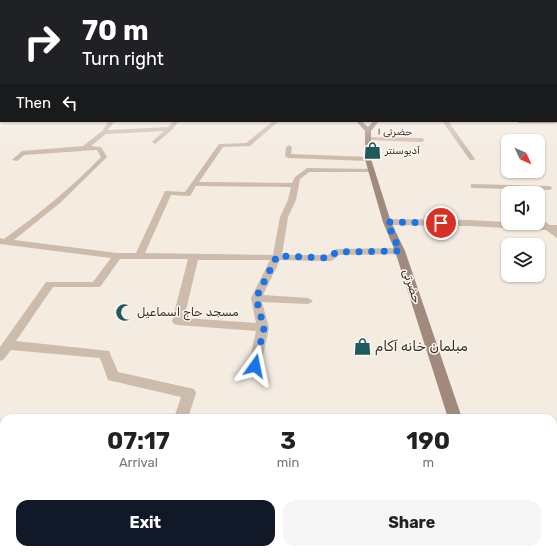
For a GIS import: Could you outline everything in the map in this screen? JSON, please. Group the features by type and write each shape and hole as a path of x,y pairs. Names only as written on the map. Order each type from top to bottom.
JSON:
{"main road":[{"path":"360,122 368,135 375,122"},
{"name":"حضرتی","path":"368,135 368,159 371,170 387,222 400,251 454,414"}],"street":[{"path":"85,148 104,132 111,122"},
{"path":"155,142 170,129 175,122"},
{"path":"139,256 168,193 187,194 221,145 248,145 275,122"},
{"path":"445,122 472,159"},
{"path":"104,132 170,129"},
{"name":"حضرتی ۱","path":"368,135 422,140"},
{"path":"289,146 288,156 368,159"},
{"path":"3,241 46,214 84,179 104,157 99,148 85,148 22,153 15,160"},
{"path":"255,366 264,328 256,298 277,256 284,217 292,200 297,178 307,170 371,170"},
{"path":"195,184 295,185"},
{"path":"474,186 501,189"},
{"path":"545,188 549,188"},
{"path":"387,222 469,223 553,228 557,235"},
{"path":"3,241 117,256 194,256 224,258 277,256 330,258 336,252 400,251"},
{"path":"0,356 50,284 96,285 117,256"},
{"path":"194,256 178,321 264,328"},
{"path":"256,298 308,301"},
{"path":"9,345 105,354 113,376 189,393 182,414"}],"place":[{"name":"آدیوسنتر","path":"372,150"},
{"name":"مسجد حاج اسماعیل","path":"124,312"},
{"name":"مبلمان خانه آکام","path":"362,346"}],"route":[{"path":"255,366 264,328 256,298 277,256 330,258 336,252 400,251 387,222 441,223"}]}
